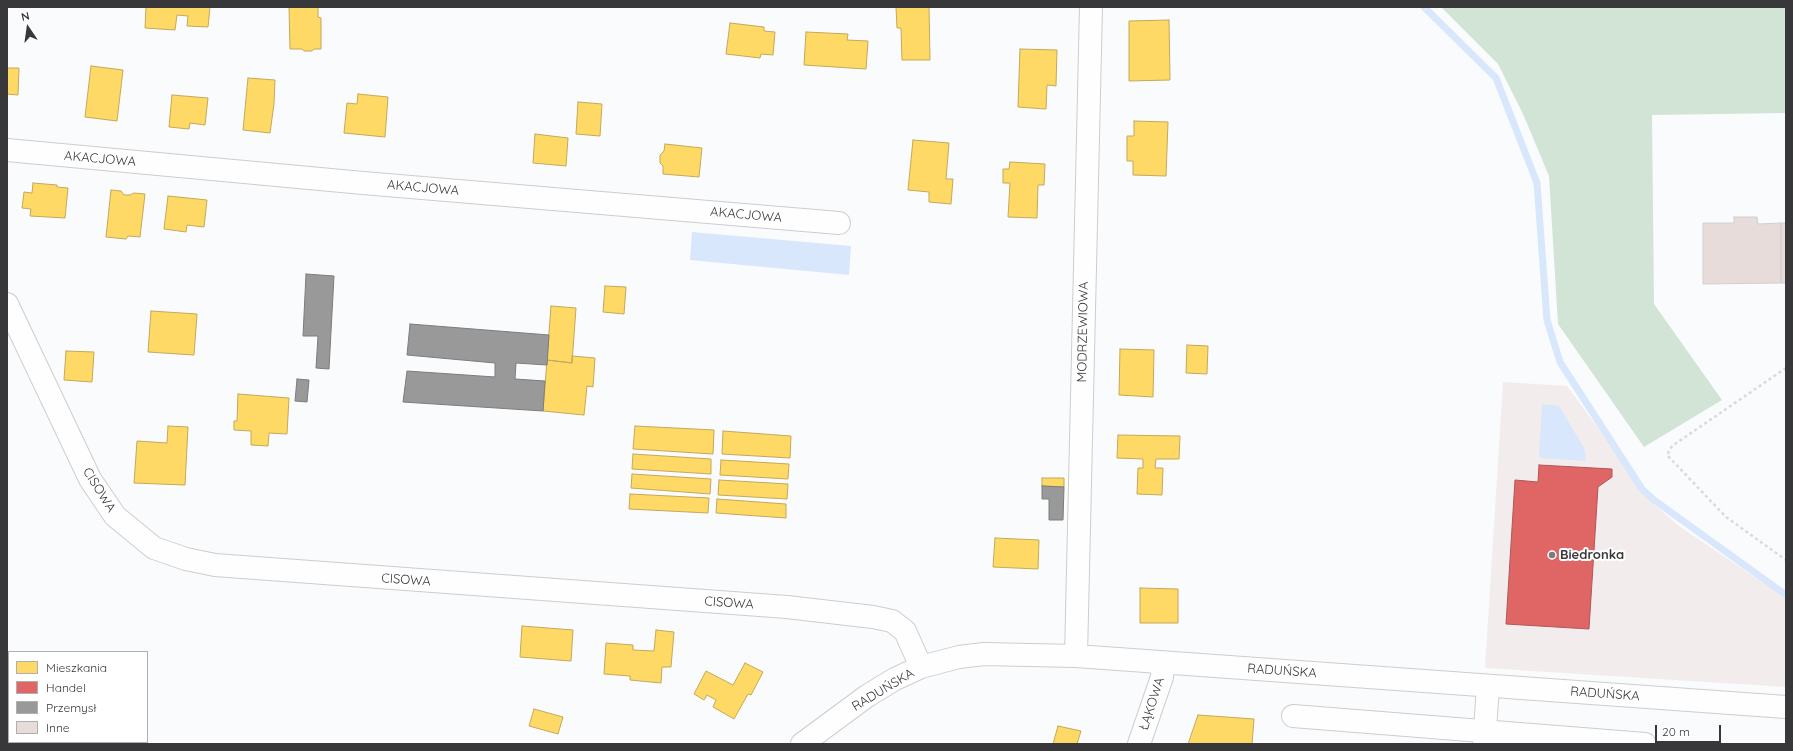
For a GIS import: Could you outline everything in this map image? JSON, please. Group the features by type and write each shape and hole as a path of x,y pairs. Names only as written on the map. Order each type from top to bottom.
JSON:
{"street":[{"name":"MODRZEWIOWA","path":"1076,656 1091,7"},
{"name":"AKACJOWA","path":"7,150 363,183 839,223"},
{"name":"CISOWA","path":"7,304 90,480 115,516 154,548 186,559 215,565 787,607 873,617 892,621 905,631 921,667"},
{"name":"RADUŃSKA","path":"802,744 867,696 895,679 921,667 959,657 984,654 1076,656 1786,707"},
{"name":"ŁĄKOWA","path":"1139,744 1162,676 1163,663"},
{"path":"1484,737 1488,686"},
{"path":"1293,716 1484,737 1645,744"}],"path":[{"path":"1786,368 1672,446 1667,456 1726,517 1786,560"}],"shaded area":[{"path":"1503,382 1567,386 1655,505 1679,526 1786,598 1786,687 1485,668"}],"green space":[{"path":"1441,7 1786,7 1786,113 1652,115 1654,304 1722,400 1644,447 1558,324 1549,176 1523,114 1498,64"}],"water":[{"path":"692,232 851,246 849,275 690,260"},
{"path":"1542,404 1559,406 1584,448 1586,461 1539,458"}],"building: Mieszkania":[{"path":"146,7 210,7 208,27 187,26 188,16 177,15 175,30 145,28"},
{"path":"289,7 318,7 318,17 321,18 321,49 304,51 302,49 290,49"},
{"path":"896,7 929,7 930,60 902,60 901,28 897,28"},
{"path":"1169,20 1170,80 1129,81 1129,21"},
{"path":"730,23 764,27 764,31 775,32 773,55 761,54 760,58 726,54"},
{"path":"806,32 848,34 847,40 868,41 866,69 804,65"},
{"path":"1020,49 1057,50 1056,86 1047,85 1046,109 1018,107"},
{"path":"91,66 123,70 117,121 85,117"},
{"path":"7,68 19,68 18,95 7,94"},
{"path":"248,78 275,80 274,104 270,133 243,130"},
{"path":"358,94 388,97 385,137 344,133 347,103 357,104"},
{"path":"172,95 208,98 205,125 190,123 189,129 169,127"},
{"path":"578,102 602,104 600,136 576,134"},
{"path":"1134,121 1168,122 1166,176 1133,175 1133,161 1127,161 1127,136 1134,136"},
{"path":"535,134 568,138 566,166 533,163"},
{"path":"913,140 949,143 946,179 953,179 951,204 929,202 929,192 908,190"},
{"path":"665,144 702,148 699,177 663,174 663,166 660,163 660,155 664,151"},
{"path":"1010,162 1045,164 1044,185 1038,185 1037,218 1008,217 1010,183 1003,183 1003,169 1009,169"},
{"path":"33,183 57,185 57,187 68,188 65,218 30,216 31,209 22,208 24,192 32,193"},
{"path":"111,190 121,191 124,195 134,193 145,194 140,237 128,236 126,239 106,237"},
{"path":"168,196 207,200 204,227 187,225 186,232 164,229"},
{"path":"605,286 626,287 624,314 603,312"},
{"path":"551,306 576,308 572,363 547,360"},
{"path":"151,311 197,314 194,355 148,352"},
{"path":"1187,345 1208,346 1207,374 1186,373"},
{"path":"1120,349 1154,350 1153,397 1119,395"},
{"path":"66,351 94,352 92,382 64,380"},
{"path":"572,356 595,358 593,387 587,386 584,415 543,411 547,360 572,363"},
{"path":"238,394 289,398 287,434 269,433 268,446 251,445 251,431 234,430 234,421 237,421"},
{"path":"168,426 188,427 185,485 134,483 137,441 167,443"},
{"path":"635,426 714,430 713,454 633,449"},
{"path":"723,431 791,436 790,458 722,454"},
{"path":"1118,435 1180,436 1179,459 1156,459 1155,468 1163,468 1162,495 1137,494 1138,468 1143,468 1143,459 1117,458"},
{"path":"633,454 711,459 711,474 632,469"},
{"path":"721,460 789,464 788,479 720,475"},
{"path":"632,474 711,479 710,494 631,488"},
{"path":"1042,478 1064,478 1064,487 1042,486"},
{"path":"719,480 788,484 787,499 718,495"},
{"path":"630,494 709,498 708,513 629,509"},
{"path":"717,499 786,504 786,518 716,513"},
{"path":"995,538 1039,540 1038,569 993,567"},
{"path":"1140,588 1178,589 1178,623 1140,623"},
{"path":"522,626 573,630 571,661 520,657"},
{"path":"656,630 674,632 671,667 662,667 661,683 630,680 630,676 604,674 606,643 633,645 633,650 654,651"},
{"path":"745,663 763,672 751,695 748,694 734,719 713,707 716,700 707,695 704,700 694,694 706,671 733,685"},
{"path":"534,709 563,717 558,734 529,726"},
{"path":"1198,715 1254,719 1252,744 1188,744"},
{"path":"1058,726 1081,731 1077,744 1053,744"}],"building: Handel":[{"name":"Biedronka","path":"1539,465 1612,469 1612,477 1598,487 1589,629 1506,624 1515,480 1538,482"}],"building: Przemysł":[{"path":"306,274 334,276 329,369 316,368 318,336 303,336"},
{"path":"410,324 549,335 547,365 516,363 515,379 545,381 543,411 403,402 407,371 495,377 495,363 407,355"},
{"path":"297,379 309,380 307,402 295,401"},
{"path":"1042,486 1064,487 1063,520 1049,520 1049,499 1042,499"}],"building: Inne":[{"path":"1734,217 1757,217 1758,224 1781,223 1781,283 1703,284 1703,223 1734,223"},
{"path":"1781,223 1786,223 1786,283 1781,283"}],"waterway":[{"path":"1424,7 1496,78 1537,183 1547,320 1560,362 1642,489 1654,500 1786,595"}],"place":[{"name":"Biedronka","path":"1552,555"}]}
